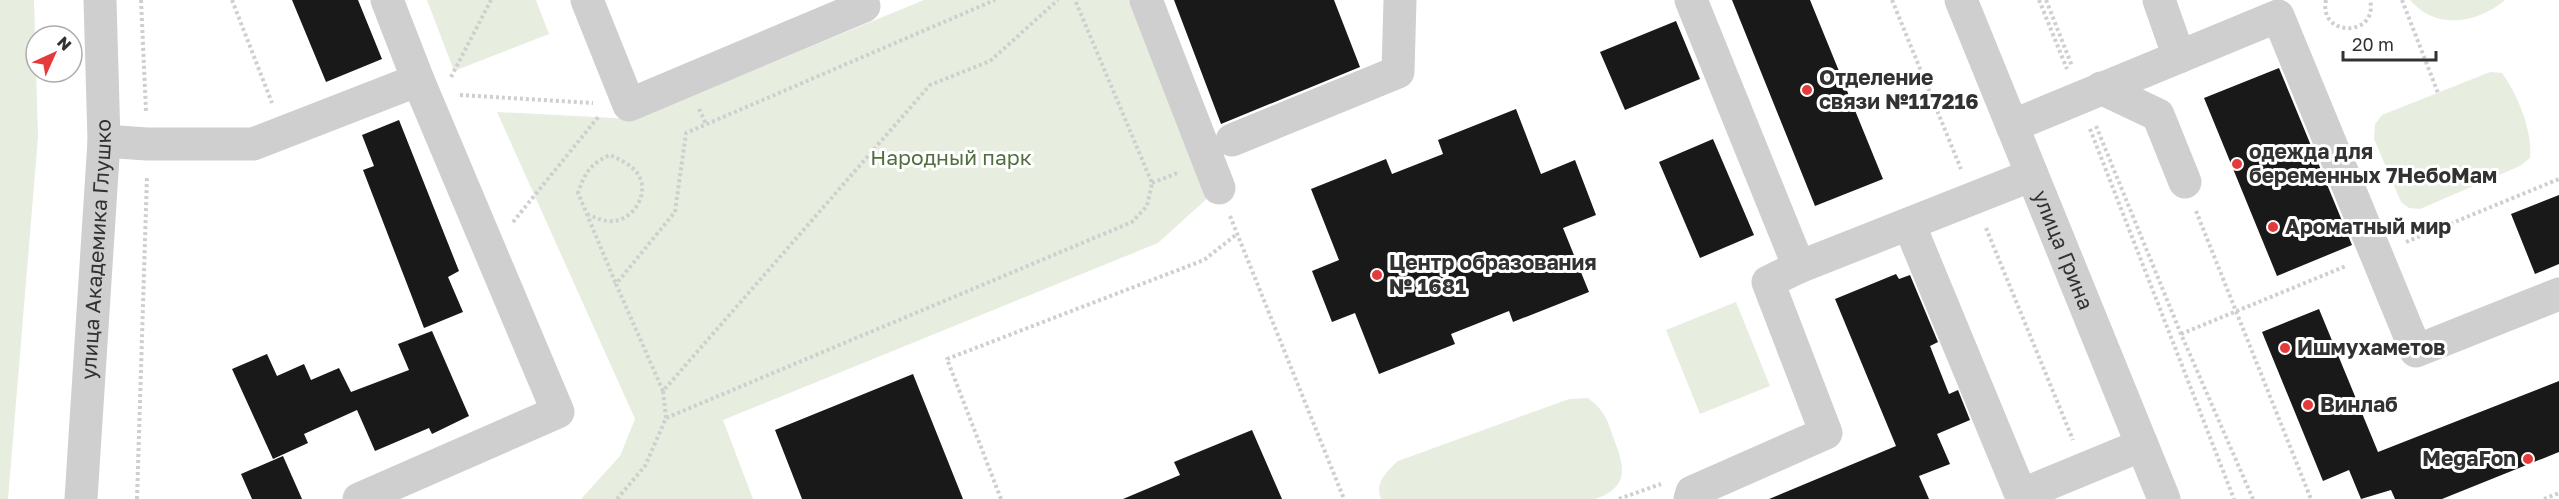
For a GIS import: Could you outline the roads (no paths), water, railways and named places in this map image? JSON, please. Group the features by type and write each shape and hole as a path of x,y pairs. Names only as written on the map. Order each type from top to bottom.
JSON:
{"street":[{"name":"улица Академика Глушко","path":"81,499 104,141 100,0"},
{"path":"359,499 558,412 489,250 430,87 387,0"},
{"path":"587,0 619,104 868,2"},
{"path":"1146,0 1219,188"},
{"path":"1232,140 1398,72 1400,0"},
{"path":"1691,0 1799,267"},
{"name":"улица Грина","path":"1961,0 2164,499"},
{"path":"2159,0 2179,57"},
{"path":"2012,126 2278,16 2416,351 2559,294"},
{"path":"104,141 147,144 253,144 283,132 430,87"},
{"path":"2088,94 2158,116 2185,182"},
{"path":"1679,490 1692,492 1826,433 1768,282 1799,267 2032,175"},
{"path":"1909,224 2016,497 2142,444"}],"place":[{"name":"Отделение связи №117216","path":"1807,90"},
{"name":"одежда для беременных 7НебоМам","path":"2237,164"},
{"name":"Ароматный мир","path":"2273,227"},
{"name":"Центр образования № 1681","path":"1377,275"},
{"name":"Ишмухаметов","path":"2285,348"},
{"name":"Винлаб","path":"2308,405"},
{"name":"MegaFon","path":"2528,459"}],"park label":[{"name":"Народный парк","path":"951,158"}]}
